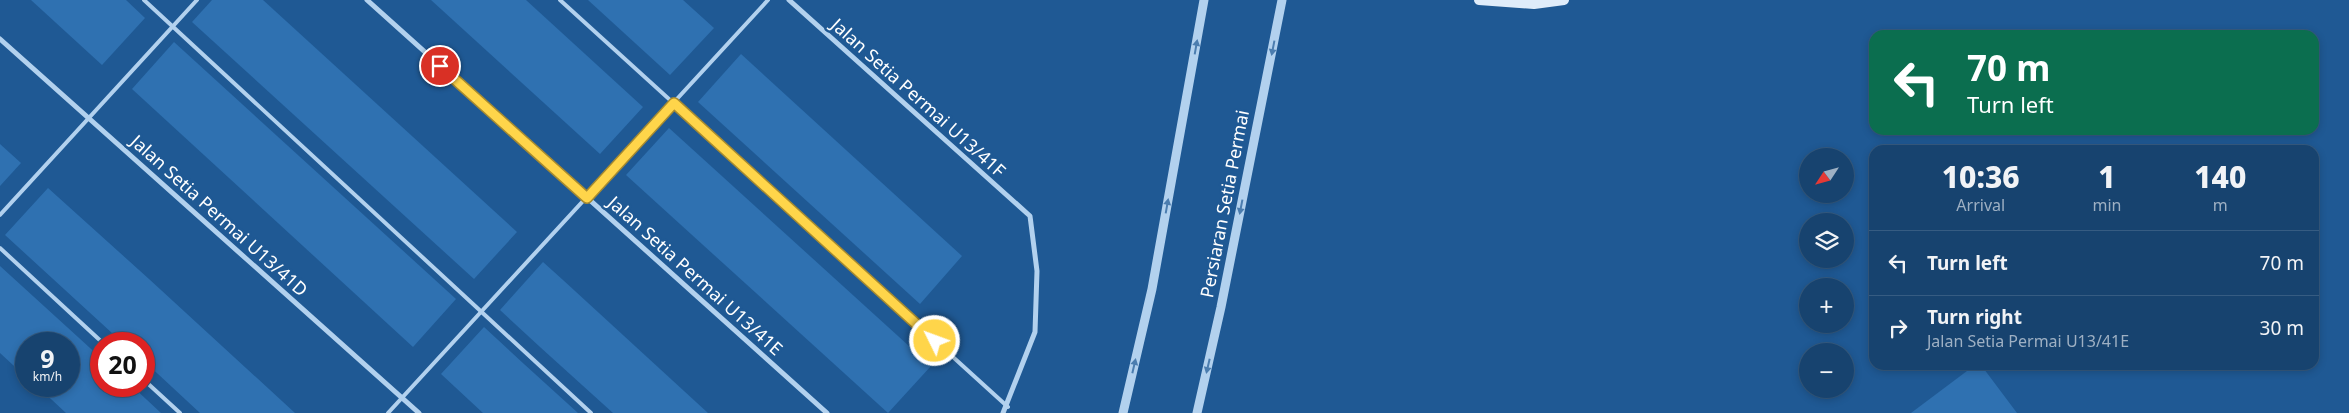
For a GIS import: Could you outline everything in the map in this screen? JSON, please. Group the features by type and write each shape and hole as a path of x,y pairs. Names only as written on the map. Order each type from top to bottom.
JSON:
{"main road":[{"path":"1479,0 1534,4 1564,0"}],"street":[{"name":"Jalan Setia Permai U13/41E","path":"367,0 827,413"},
{"name":"Jalan Setia Permai U13/41F","path":"789,0 1030,216 1037,271 1035,332 1008,407"},
{"path":"1123,413 1152,289 1204,0"},
{"name":"Persiaran Setia Permai","path":"1197,413 1223,297 1282,0"},
{"name":"Jalan Setia Permai U13/41D","path":"0,39 419,413"},
{"path":"1004,413 1008,407"}],"lane":[{"path":"144,0 592,413"},
{"path":"0,215 197,0"},
{"path":"560,0 1008,407"},
{"path":"388,413 768,0"},
{"path":"0,248 91,332"},
{"path":"155,390 180,413"}],"building":[{"path":"31,0 126,0 145,18 102,65"},
{"path":"212,0 263,0 517,232 474,279 192,22"},
{"path":"431,0 526,0 643,107 600,154"},
{"path":"588,0 683,0 714,28 670,75"},
{"path":"174,42 456,299 413,347 132,89"},
{"path":"741,54 962,256 920,304 698,102"},
{"path":"669,128 931,366 888,413 626,175"},
{"path":"0,144 21,163 0,186"},
{"path":"48,188 295,413 200,413 155,371 155,332 111,332 5,235"},
{"path":"543,262 708,413 613,413 540,347 500,310"},
{"path":"0,266 72,332 15,332 15,367 0,353"},
{"path":"484,327 578,413 483,413 441,374"},
{"path":"80,339 90,348 90,397 144,397 161,413 66,413 49,397 80,397"},
{"path":"1968,370 1985,370 2017,413 1911,413"}],"route":[{"path":"440,66 587,198 674,103 935,341"}]}
